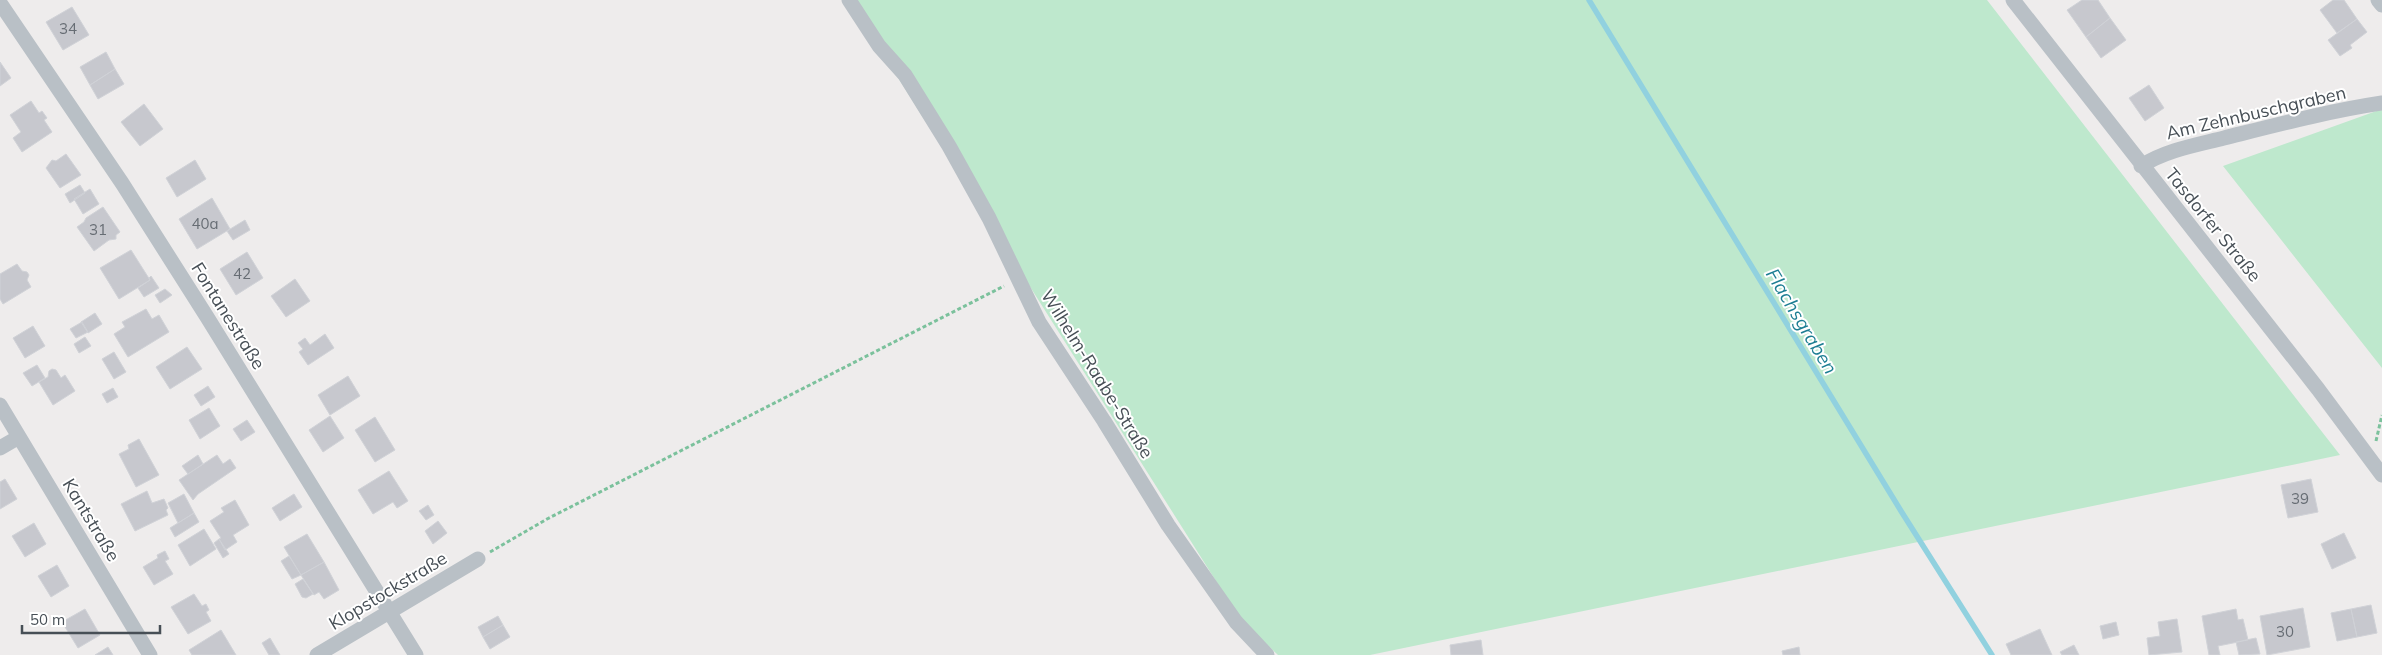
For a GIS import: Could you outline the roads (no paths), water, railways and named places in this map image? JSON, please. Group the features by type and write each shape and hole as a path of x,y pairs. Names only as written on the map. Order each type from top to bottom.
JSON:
{"street":[{"name":"Wilhelm-Raabe-Straße","path":"849,0 879,46 905,76 949,146 989,218 1039,322 1104,421 1168,525 1236,622 1267,655"},
{"name":"Tasdorfer Straße","path":"2013,0 2141,166 2318,389 2382,475"},
{"path":"2378,0 2382,5"},
{"name":"Fontanestraße","path":"0,3 138,208 416,655"},
{"name":"Am Zehnbuschgraben","path":"2141,166 2156,156 2278,124 2382,104"},
{"name":"Kantstraße","path":"0,405 150,655"},
{"path":"0,448 20,437"},
{"name":"Klopstockstraße","path":"317,655 478,559"}],"waterway":[{"name":"Flachsgraben","path":"1589,0 1901,511 1992,655"}]}
